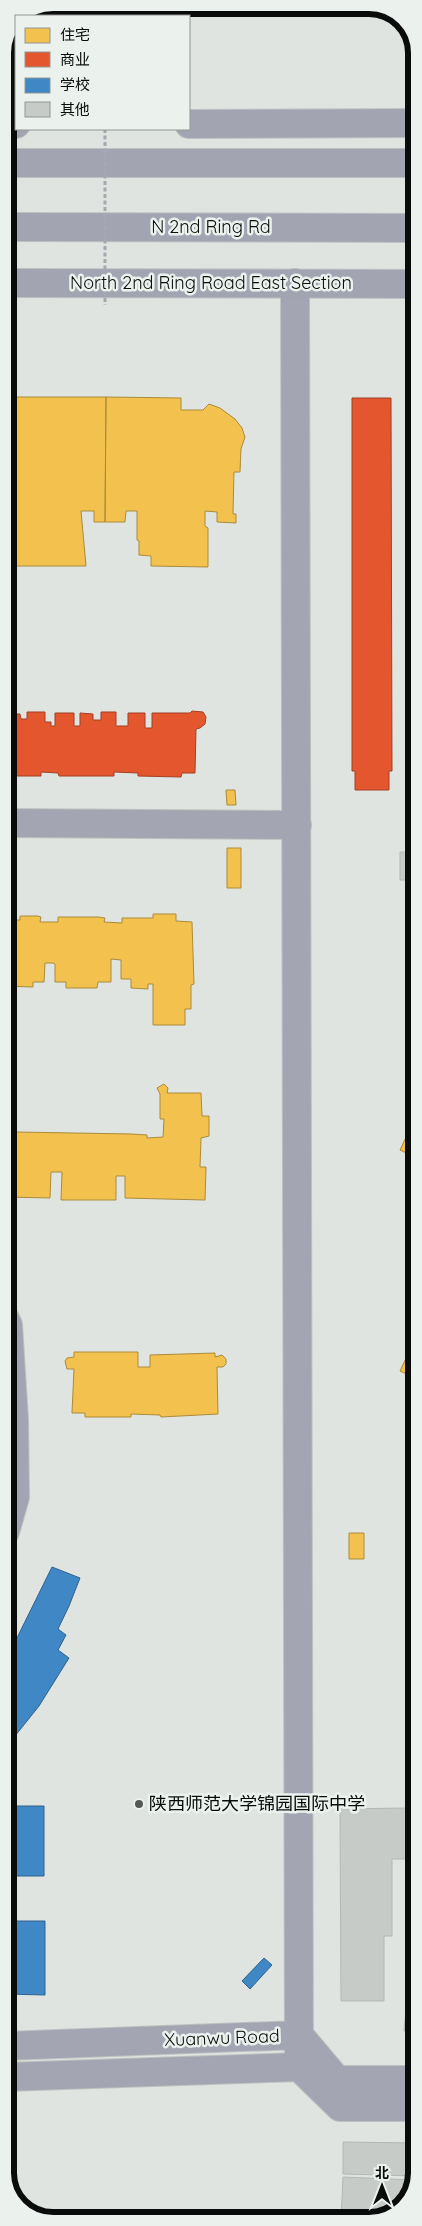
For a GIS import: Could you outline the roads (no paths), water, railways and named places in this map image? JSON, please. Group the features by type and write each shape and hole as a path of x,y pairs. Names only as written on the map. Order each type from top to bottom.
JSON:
{"highway":[{"path":"14,163 408,163"},
{"name":"N 2nd Ring Rd","path":"14,228 408,228"}],"main road":[{"path":"190,124 408,123"},
{"name":"North 2nd Ring Road East Section","path":"14,283 408,284"}],"street":[{"path":"295,283 300,2067 340,2106 408,2107"},
{"path":"14,823 297,825"},
{"path":"14,1420 14,1500"},
{"name":"Xuanwu Road","path":"14,2046 299,2035 337,2080 408,2080"},
{"name":"Xuanwu Road","path":"14,2077 300,2067"}],"place":[{"name":"陕西师范大学锦园国际中学","path":"139,1804"}]}
